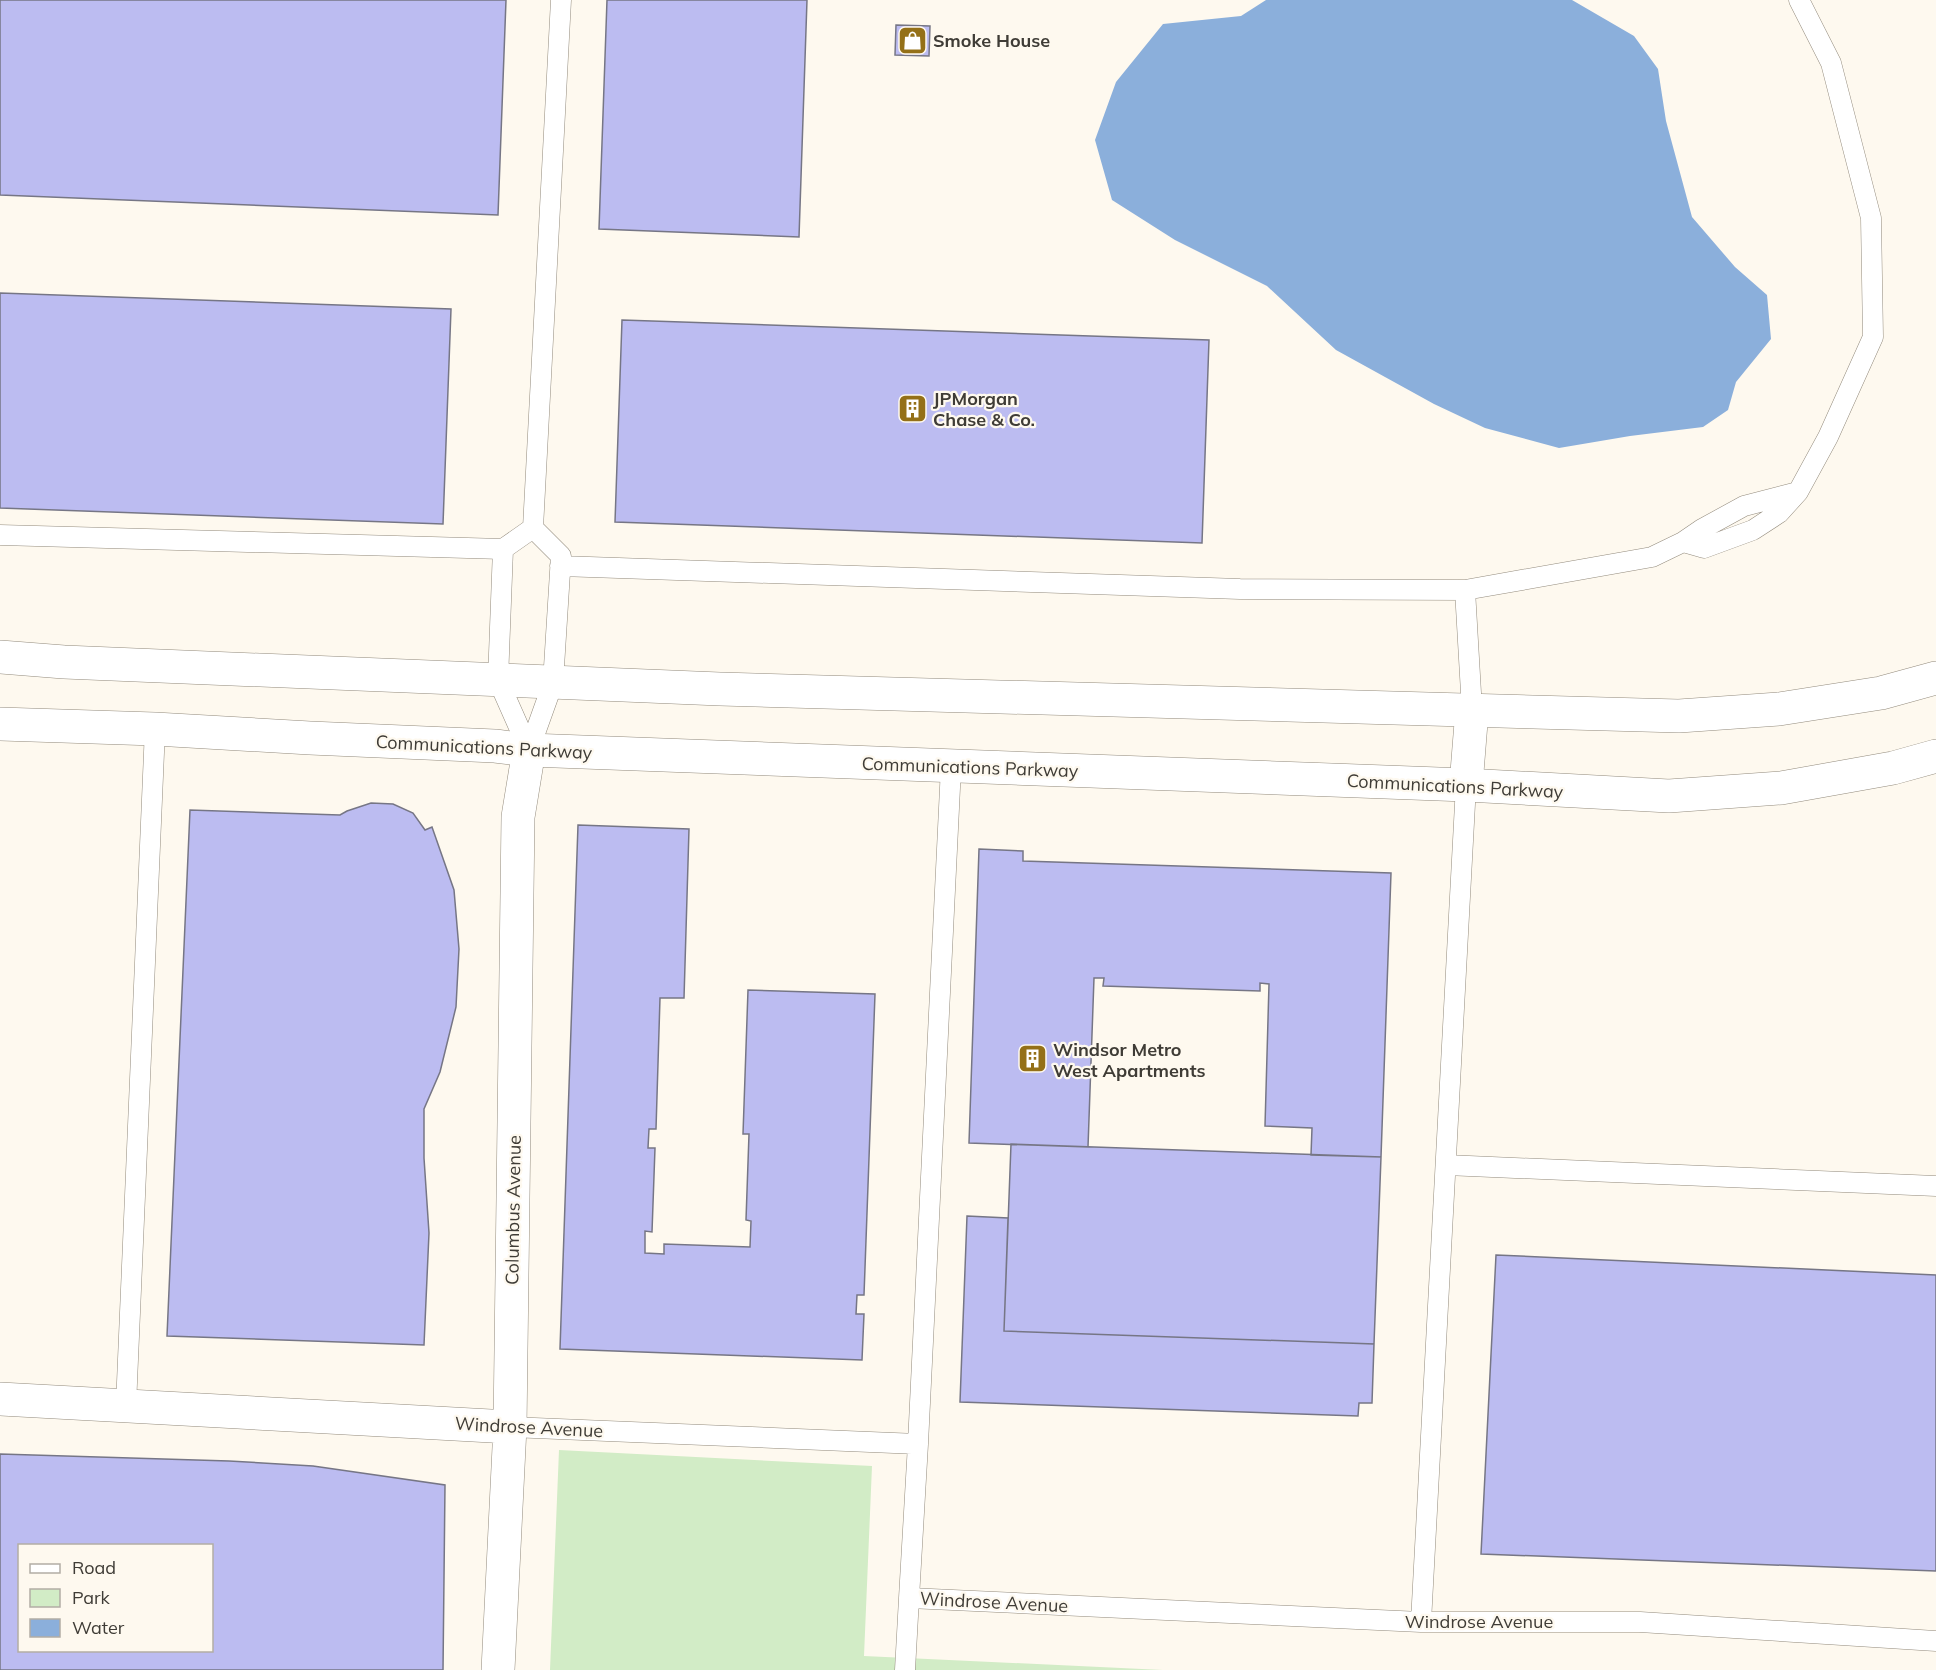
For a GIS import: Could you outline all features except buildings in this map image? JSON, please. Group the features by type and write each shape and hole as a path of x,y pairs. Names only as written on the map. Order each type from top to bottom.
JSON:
{"street":[{"path":"0,657 64,662 553,683 1690,715 1779,709 1881,693 1936,678"},
{"path":"1466,785 1472,710"},
{"name":"Communications Parkway","path":"0,724 155,729 495,746 529,750 1466,785 1669,796 1781,788 1893,768 1936,756"},
{"name":"Columbus Avenue","path":"498,1670 510,1427 518,817 529,750"},
{"name":"Windrose Avenue","path":"0,1399 510,1427"}],"lane":[{"path":"529,750 553,683 561,556 533,528 561,0"},
{"path":"560,566 1240,589 1465,590 1652,557 1683,542 1744,506 1798,492 1828,437 1874,336 1871,219 1831,63 1799,0"},
{"path":"0,535 503,549 533,528"},
{"path":"503,549 498,680 529,750"},
{"path":"1465,590 1472,710"},
{"path":"126,1406 155,729"},
{"path":"918,1444 951,767"},
{"path":"1421,1622 1466,785"},
{"path":"1446,1165 1936,1186"},
{"name":"Windrose Avenue","path":"510,1427 918,1444 909,1598 1421,1622 1640,1622 1936,1641"},
{"path":"905,1670 909,1598"}],"green space":[{"path":"559,1450 872,1466 864,1656 1163,1670 550,1670"}],"water":[{"path":"1266,0 1572,0 1634,36 1658,69 1666,121 1692,217 1735,267 1767,295 1771,339 1736,382 1728,410 1703,427 1559,448 1485,428 1434,404 1336,350 1267,286 1175,240 1112,200 1095,140 1116,82 1163,24 1241,16"}],"place":[{"name":"Smoke House","path":"912,40"},
{"name":"JPMorgan Chase & Co.","path":"912,408"},
{"name":"Windsor Metro West Apartments","path":"1032,1059"}]}
